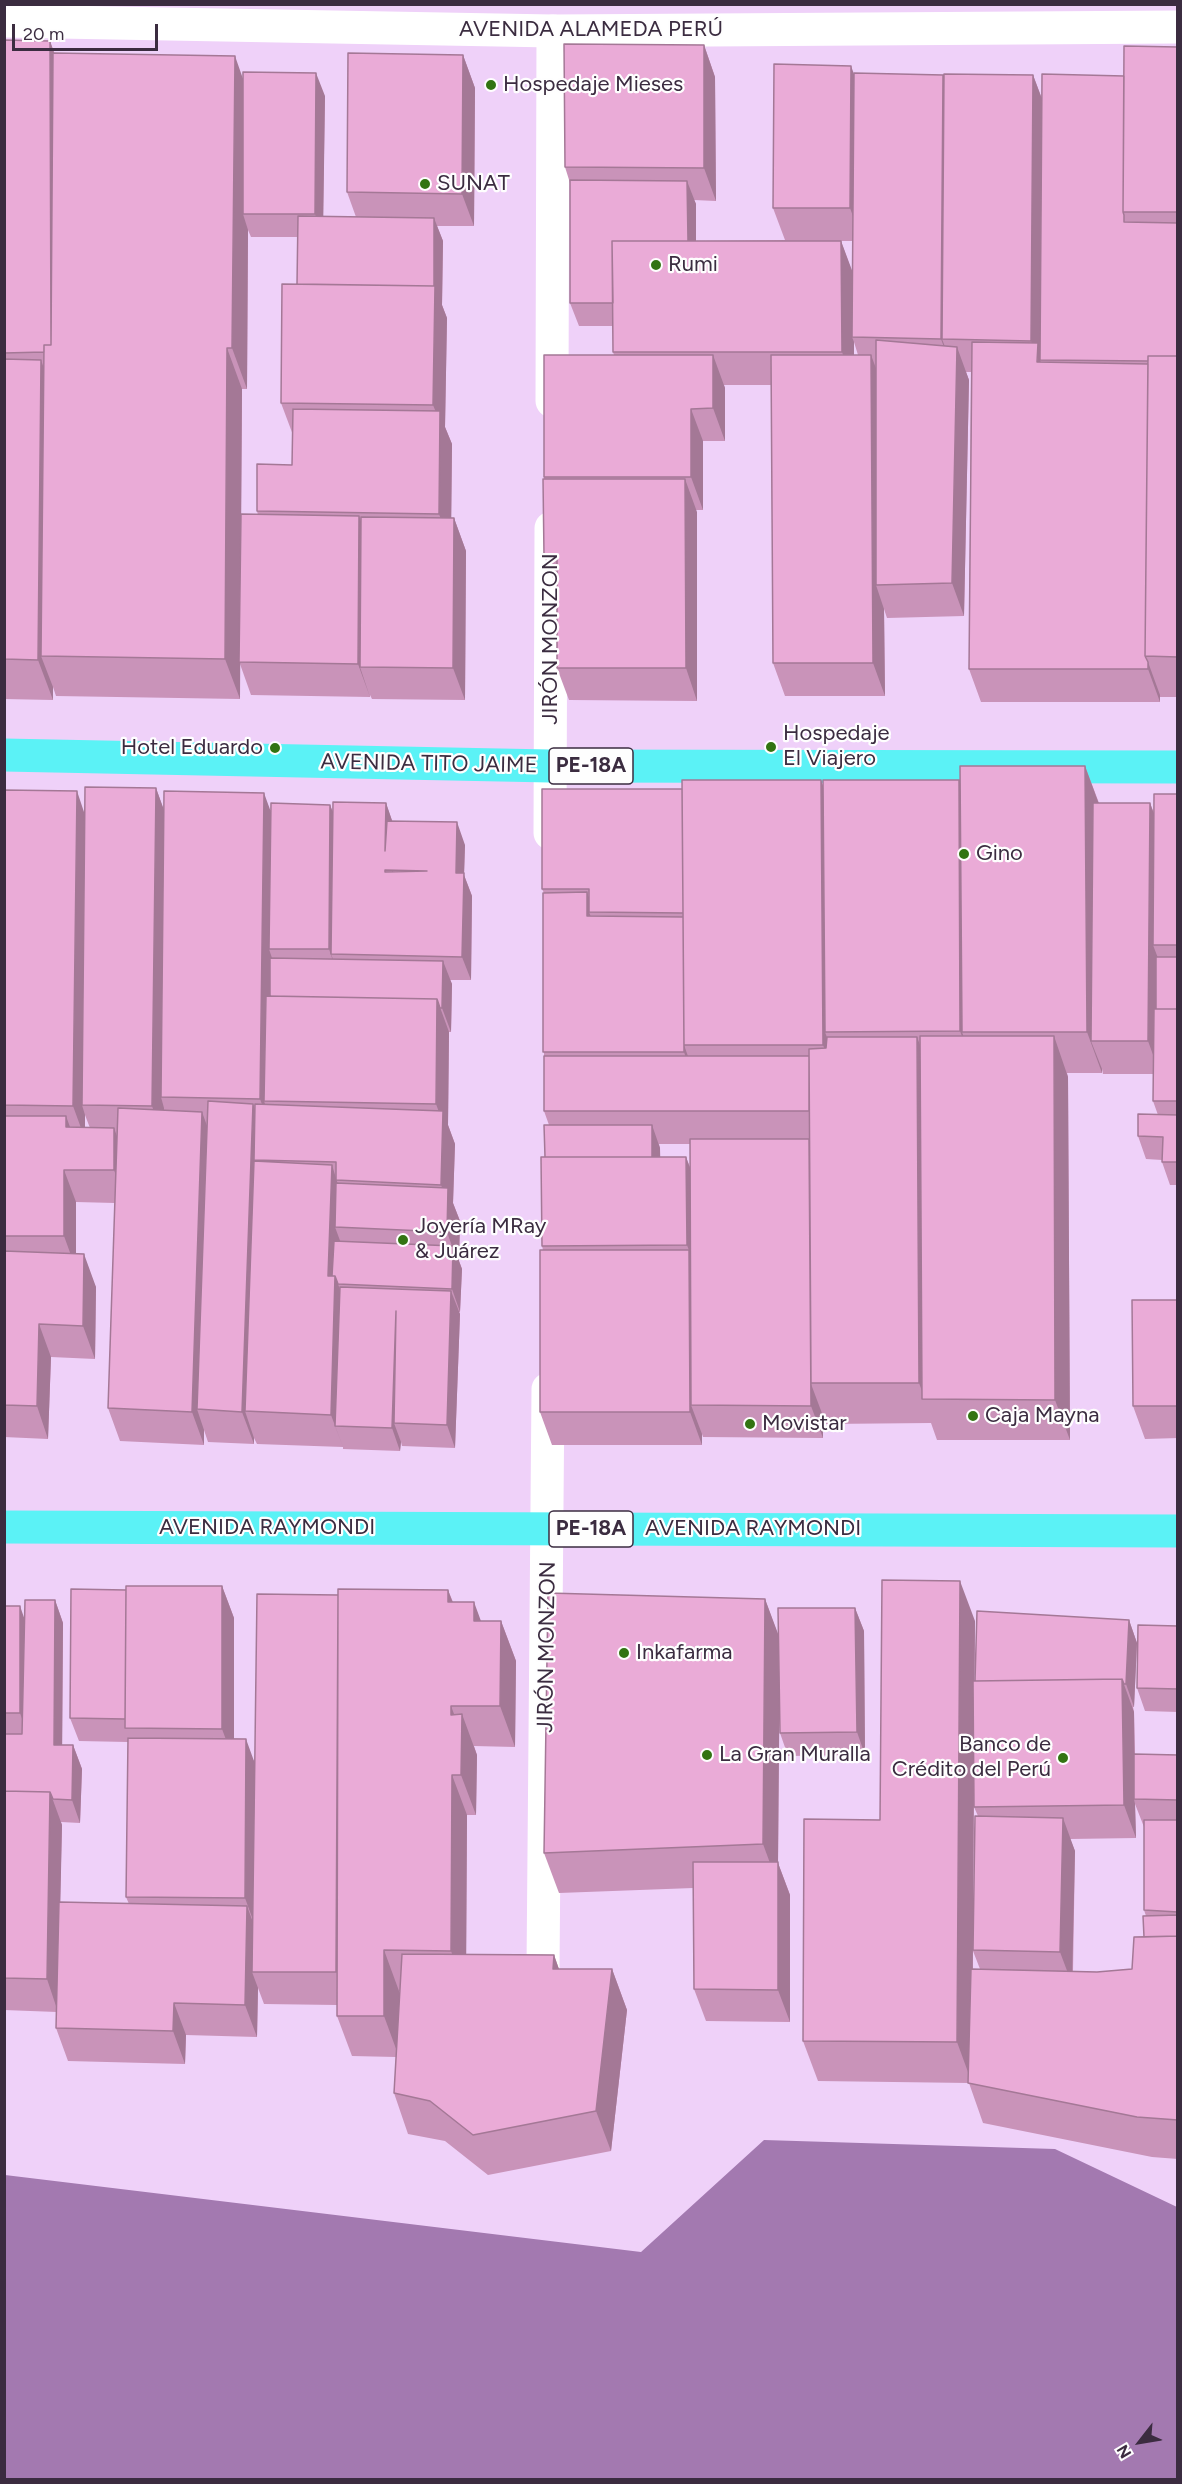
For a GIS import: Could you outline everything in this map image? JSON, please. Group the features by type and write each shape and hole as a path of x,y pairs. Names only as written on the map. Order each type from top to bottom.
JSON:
{"highway":[{"name":"AVENIDA TITO JAIME","path":"4,755 550,766 1178,767"},
{"name":"AVENIDA RAYMONDI","path":"4,1527 1178,1531"}],"street":[{"name":"AVENIDA ALAMEDA PERÚ","path":"4,21 553,31 1178,27"},
{"path":"551,434 553,31"},
{"name":"JIRÓN MONZON","path":"550,861 551,493"},
{"name":"JIRÓN MONZON","path":"543,1967 548,1362"}],"shaded area":[{"path":"764,2140 1055,2149 1177,2207 1177,2479 5,2479 5,2175 641,2252"}],"building":[{"path":"4,40 50,41 51,345 44,345 44,352 4,353"},
{"path":"564,44 704,45 704,168 565,167"},
{"path":"1124,46 1178,47 1178,212 1123,212"},
{"path":"53,53 235,56 232,348 227,348 225,659 41,656 44,345 51,345"},
{"path":"348,53 463,55 462,194 347,192"},
{"path":"774,64 851,66 850,208 773,208"},
{"path":"243,72 316,73 315,214 243,214"},
{"path":"854,73 943,75 941,339 852,337"},
{"path":"944,74 1033,75 1031,341 942,339"},
{"path":"1042,74 1124,76 1124,222 1178,223 1178,356 1148,356 1148,361 1040,360"},
{"path":"570,180 687,181 688,241 612,241 613,303 570,303"},
{"path":"298,216 434,218 434,286 297,284"},
{"path":"612,241 841,241 842,352 613,352"},
{"path":"282,284 435,286 433,405 281,403"},
{"path":"876,340 957,347 952,583 876,585"},
{"path":"972,342 1038,343 1037,362 1148,364 1145,656 1148,669 969,669"},
{"path":"544,355 713,355 713,408 691,409 691,477 544,477"},
{"path":"771,355 871,355 873,663 773,663"},
{"path":"1148,356 1178,356 1178,657 1145,656"},
{"path":"4,359 41,360 38,660 4,659"},
{"path":"293,409 440,411 439,514 257,511 257,464 292,465"},
{"path":"543,479 685,479 686,668 557,668 557,556 544,556"},
{"path":"241,514 359,516 358,664 239,662"},
{"path":"361,517 454,518 453,668 360,667"},
{"path":"960,766 1085,766 1087,1032 962,1032"},
{"path":"682,780 821,780 823,1045 684,1045"},
{"path":"823,780 959,780 960,1031 825,1032"},
{"path":"85,787 156,788 152,1106 82,1105"},
{"path":"542,789 682,789 683,913 589,912 589,889 542,889"},
{"path":"4,790 77,791 73,1106 4,1105"},
{"path":"164,791 264,793 260,1099 161,1097"},
{"path":"1154,794 1178,794 1178,945 1153,945"},
{"path":"333,802 386,803 385,851 387,821 457,822 456,873 464,873 462,957 331,954","holes":["385,870 427,871 385,872"]},
{"path":"271,803 330,805 329,949 269,949"},
{"path":"1093,803 1150,803 1148,1041 1091,1041"},
{"path":"587,892 587,916 683,917 684,1052 543,1052 543,893"},
{"path":"1156,957 1178,957 1178,1009 1156,1009"},
{"path":"270,958 443,961 442,1008 437,999 270,996"},
{"path":"266,996 437,999 436,1104 264,1101"},
{"path":"1154,1009 1178,1009 1178,1101 1153,1101"},
{"path":"920,1036 1054,1036 1055,1400 922,1399"},
{"path":"827,1037 917,1037 919,1383 811,1383 809,1049 826,1048"},
{"path":"544,1056 809,1056 809,1111 544,1111"},
{"path":"208,1101 253,1104 242,1412 197,1409"},
{"path":"255,1104 443,1111 441,1185 336,1180 336,1162 254,1160"},
{"path":"118,1108 202,1112 192,1412 108,1408"},
{"path":"1138,1114 1178,1115 1178,1162 1162,1162 1163,1137 1138,1136"},
{"path":"4,1116 66,1116 66,1127 114,1128 114,1170 64,1170 64,1236 4,1236"},
{"path":"544,1125 652,1125 652,1157 545,1157"},
{"path":"690,1139 809,1139 811,1406 691,1405"},
{"path":"541,1157 686,1157 687,1245 542,1246"},
{"path":"254,1161 332,1165 328,1276 335,1276 331,1415 245,1411"},
{"path":"336,1183 448,1188 447,1232 335,1227"},
{"path":"334,1241 453,1246 452,1289 338,1284 335,1276 332,1276"},
{"path":"540,1250 689,1250 690,1412 540,1412"},
{"path":"4,1251 84,1254 83,1326 39,1324 37,1406 4,1405"},
{"path":"340,1287 451,1291 447,1425 394,1423 396,1311 392,1428 335,1426"},
{"path":"1132,1300 1178,1300 1178,1406 1133,1406"},
{"path":"882,1580 960,1581 957,2042 803,2041 804,1819 880,1820"},
{"path":"126,1586 222,1586 222,1729 125,1728"},
{"path":"71,1589 126,1590 125,1719 70,1718"},
{"path":"338,1589 448,1590 448,1602 474,1602 474,1621 501,1621 500,1706 451,1706 451,1715 462,1714 461,1775 452,1775 451,1951 384,1950 384,2016 337,2016"},
{"path":"548,1593 765,1599 763,1844 544,1853"},
{"path":"257,1594 338,1595 336,1972 252,1972"},
{"path":"25,1600 55,1600 54,1745 73,1745 72,1800 53,1799 50,1792 4,1791 4,1734 22,1734"},
{"path":"4,1606 20,1606 20,1713 4,1713"},
{"path":"778,1608 855,1608 857,1732 780,1733"},
{"path":"977,1611 1129,1620 1126,1684 1122,1679 975,1681"},
{"path":"1138,1625 1178,1626 1178,1689 1137,1688"},
{"path":"1122,1679 1124,1805 974,1807 973,1681"},
{"path":"128,1738 246,1739 245,1898 126,1897"},
{"path":"1134,1754 1178,1755 1178,1800 1134,1799"},
{"path":"4,1791 50,1792 47,1979 4,1978"},
{"path":"975,1816 1063,1818 1060,1952 973,1950"},
{"path":"1144,1820 1178,1820 1178,1912 1144,1910"},
{"path":"693,1862 778,1862 778,1990 694,1989"},
{"path":"59,1902 247,1906 245,2005 174,2003 173,2031 56,2028"},
{"path":"1178,1915 1178,1936 1144,1937 1143,1916"},
{"path":"1178,1936 1178,2120 1137,2117 968,2083 971,1969 1097,1972 1132,1969 1134,1937"},
{"path":"402,1954 554,1955 553,1969 612,1969 596,2111 473,2135 430,2101 394,2093"}],"place":[{"name":"Hospedaje Mieses","path":"491,85"},
{"name":"SUNAT","path":"425,184"},
{"name":"Rumi","path":"656,265"},
{"name":"Hospedaje El Viajero","path":"771,747"},
{"name":"Hotel Eduardo","path":"275,748"},
{"name":"Gino","path":"964,854"},
{"name":"Joyería MRay & Juárez","path":"403,1240"},
{"name":"Caja Mayna","path":"973,1416"},
{"name":"Movistar","path":"750,1424"},
{"name":"Inkafarma","path":"624,1653"},
{"name":"La Gran Muralla","path":"707,1755"},
{"name":"Banco de Crédito del Perú","path":"1063,1758"}]}
